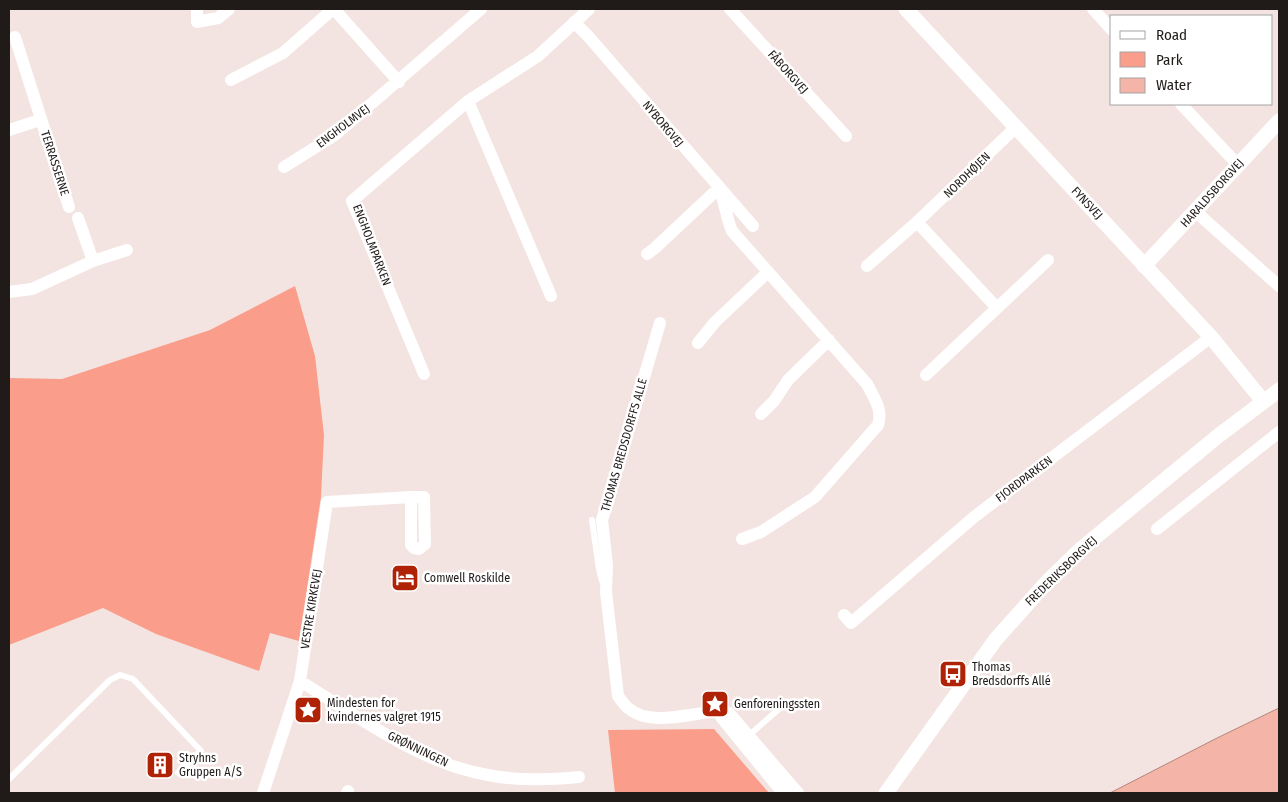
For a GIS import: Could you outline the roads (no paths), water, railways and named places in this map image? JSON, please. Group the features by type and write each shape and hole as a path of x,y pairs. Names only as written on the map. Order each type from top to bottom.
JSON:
{"street":[{"path":"197,15 218,18 229,9"},
{"path":"232,80 283,53 334,9 398,82"},
{"name":"ENGHOLMVEJ","path":"284,167 335,135 482,9"},
{"name":"ENGHOLMPARKEN","path":"424,374 352,202 468,101 538,56 589,9"},
{"name":"FÅBORGVEJ","path":"730,9 846,136"},
{"name":"FYNSVEJ","path":"906,9 1211,337 1263,401"},
{"path":"1093,9 1110,28"},
{"name":"NYBORGVEJ","path":"574,22 753,226"},
{"name":"TERRASSERNE","path":"15,38 69,207"},
{"path":"468,101 551,296"},
{"path":"1181,105 1238,165"},
{"name":"TERRASSERNE","path":"9,130 40,120"},
{"name":"HARALDSBORGVEJ","path":"1144,266 1279,121"},
{"name":"NORDHØJEN","path":"867,266 917,222 1016,127"},
{"path":"647,254 718,188 724,200 728,223 732,232 867,384 880,412 878,426 816,497 761,532 742,539"},
{"path":"1196,212 1279,286"},
{"path":"78,218 93,261"},
{"path":"917,222 997,308"},
{"path":"9,292 32,289 93,261 127,250"},
{"path":"926,375 1048,260"},
{"path":"698,342 715,322 768,272"},
{"name":"THOMAS BREDSDORFFS ALLE","path":"660,323 602,520 607,565 606,592 618,696 628,708 643,716 661,719 720,710 729,713 745,739 789,791"},
{"name":"FJORDPARKEN","path":"844,615 851,623 974,517 1211,337"},
{"path":"762,414 788,380 829,340"},
{"name":"FREDERIKSBORGVEJ","path":"886,793 996,639 1047,582 1081,549 1218,436 1279,390"},
{"path":"1157,529 1279,432"},
{"name":"VESTRE KIRKEVEJ","path":"263,793 300,682 327,502 411,497"},
{"name":"GRØNNINGEN","path":"300,682 401,743 456,768 486,775 517,779 548,780 579,777"}],"lane":[{"path":"592,520 599,570 606,592"},
{"path":"9,779 110,680 120,675 133,679 201,751 178,774"},
{"path":"745,739 787,702"}],"water":[{"path":"1279,708 1279,793 1110,793 1217,738"}],"place":[{"name":"Comwell Roskilde","path":"405,578"},
{"name":"Thomas Bredsdorffs Allé","path":"953,674"},
{"name":"Genforeningssten","path":"715,704"},
{"name":"Mindesten for kvindernes valgret 1915","path":"308,710"},
{"name":"Stryhns Gruppen A/S","path":"160,765"}]}
